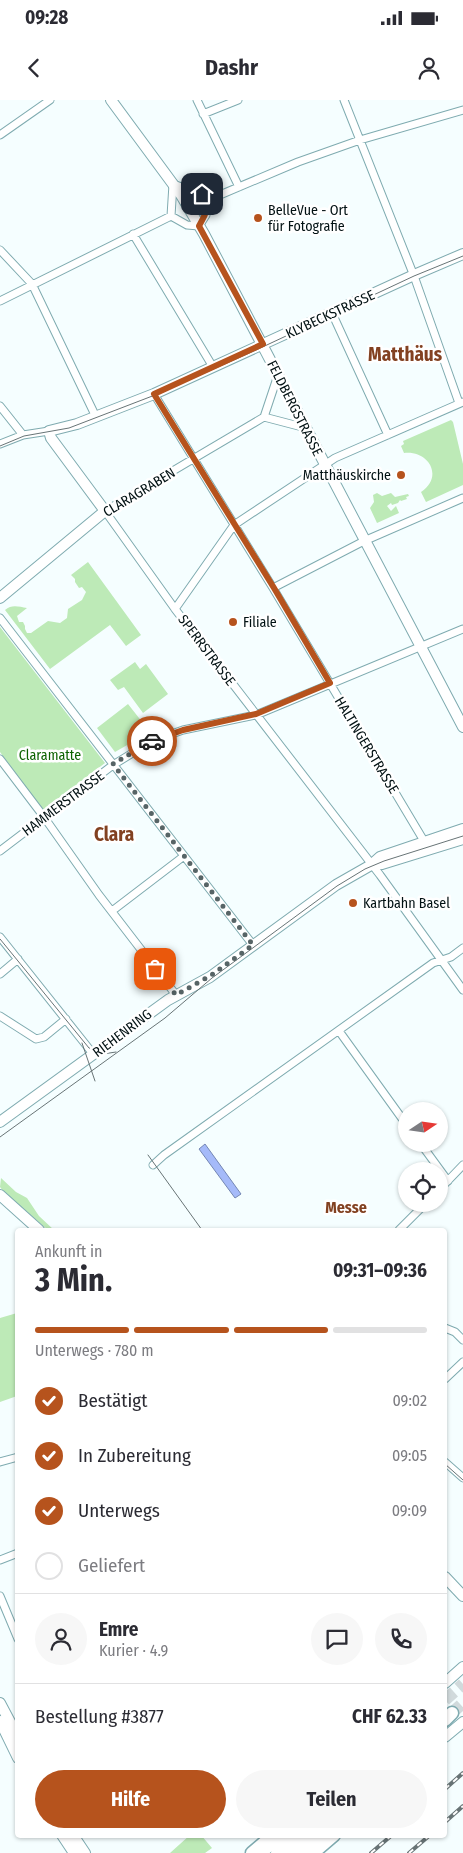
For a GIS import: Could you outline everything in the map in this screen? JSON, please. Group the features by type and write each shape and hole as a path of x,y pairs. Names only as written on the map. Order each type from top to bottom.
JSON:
{"highway":[{"path":"252,1853 270,1838"},
{"path":"277,1853 294,1838"},
{"path":"290,1853 308,1838"},
{"path":"313,1853 330,1838"}],"main road":[{"name":"FELDBERGSTRASSE","path":"111,100 173,184 199,226 263,344 364,541 463,727"},
{"name":"KLYBECKSTRASSE","path":"49,431 69,427 154,394 463,254"},
{"name":"SPERRSTRASSE","path":"49,431 51,438 105,511"},
{"name":"CLARAGRABEN","path":"0,598 105,511"},
{"name":"RIEHENRING","path":"0,1122 176,995 210,976 336,885 371,865 380,857 463,829"},
{"name":"RIEHENRING","path":"371,865 382,864 463,839"},
{"path":"0,1195 37,1228"},
{"path":"447,1579 459,1589 463,1596"},
{"path":"447,1681 462,1669"},
{"path":"0,1703 15,1732"},
{"path":"0,1721 15,1752"},
{"path":"447,1735 463,1722"},
{"path":"64,1838 74,1853"},
{"path":"74,1838 84,1853"},
{"path":"262,1853 280,1838"},
{"path":"304,1853 322,1838"}],"street":[{"path":"0,135 50,100"},
{"path":"197,100 239,187"},
{"path":"204,114 238,100"},
{"path":"175,609 234,525 336,458 461,402 414,275 344,100"},
{"path":"208,200 298,162 360,140 463,110"},
{"path":"171,216 173,184 202,194 208,200"},
{"path":"171,216 187,224 199,226 206,215 208,200"},
{"path":"0,301 171,216"},
{"path":"133,234 213,367"},
{"path":"0,250 32,284 96,417"},
{"path":"332,313 388,435"},
{"path":"278,375 264,417 306,428"},
{"name":"HALTINGERSTRASSE","path":"154,394 274,588 424,841"},
{"path":"0,406 23,435"},
{"name":"CLARAGRABEN","path":"105,511 264,417"},
{"name":"KLYBECKSTRASSE","path":"0,444 23,435 49,431"},
{"path":"274,588 364,541 463,498"},
{"name":"SPERRSTRASSE","path":"105,511 175,609 371,865 463,990"},
{"path":"0,618 253,945"},
{"name":"HAMMERSTRASSE","path":"0,852 113,764 152,741 183,730 256,714 463,629"},
{"path":"0,759 176,995"},
{"path":"112,911 184,856"},
{"path":"0,937 94,1055"},
{"path":"153,1165 164,1155 432,963 451,957 463,948"},
{"path":"0,974 18,959"},
{"path":"0,1016 36,1039 44,1037 66,1019"},
{"path":"339,1031 398,1113"},
{"path":"448,1181 463,1165"},
{"path":"401,1228 417,1212"},
{"path":"447,1329 455,1332 463,1340"},
{"path":"447,1377 463,1362"},
{"path":"0,1462 15,1458"},
{"path":"447,1464 463,1478"},
{"path":"0,1560 15,1554"},
{"path":"0,1596 15,1632"}],"green space":[{"path":"451,420 463,464 463,485 426,502 421,492 432,479 430,466 420,456 413,453 404,453 401,446 404,444 403,441"},
{"path":"377,493 382,496 391,493 395,497 408,494 409,496 406,497 407,499 400,500 392,505 391,503 387,506 391,511 396,506 399,513 377,523 370,508 374,502 373,495"},
{"path":"88,562 141,635 126,646 110,625 50,669 5,610 13,606 27,608 17,616 19,622 23,622 27,633 31,633 48,621 60,623 67,618 68,609 82,600 86,592 82,587 79,588 71,575"},
{"name":"Claramatte","path":"0,627 105,763 43,810 0,752"},
{"path":"135,662 140,669 146,664 168,694 143,713 124,687 118,690 110,680"},
{"path":"128,704 150,732 115,752 97,728"},
{"path":"1,1178 16,1192 27,1198 39,1216 52,1228 46,1228 0,1187"},
{"path":"15,1314 15,1397 0,1402 0,1318"},
{"path":"187,1838 204,1838 212,1848 205,1853 170,1853"}],"water":[{"path":"205,1144 241,1194 235,1198 199,1149"}],"tunnel":[{"path":"447,1698 463,1684"},
{"path":"452,1713 463,1703"}],"tram line":[{"path":"0,446 24,436 69,428 155,395 414,276 463,256"},
{"path":"0,1137 165,1018 212,978 337,886 365,869 384,861 463,836"},
{"path":"0,939 89,1048 103,1054 116,1052"},
{"path":"82,1043 95,1081"},
{"path":"148,1155 201,1228"},
{"path":"447,1466 463,1480"}],"railway":[{"path":"447,1787 463,1773"},
{"path":"447,1820 463,1806"},
{"path":"371,1853 388,1838"},
{"path":"409,1853 426,1838"}],"way so far":[{"path":"152,741 113,764 253,945 210,976 176,995 155,969"}],"place":[{"name":"BelleVue - Ort für Fotografie","path":"258,218"},
{"name":"Matthäuskirche","path":"401,475"},
{"name":"Filiale","path":"233,622"},
{"name":"Kartbahn Basel","path":"353,903"}],"district":[{"name":"Matthäus","path":"405,354"},
{"name":"Clara","path":"114,834"},
{"name":"Messe","path":"346,1207"}],"route":[{"path":"152,741 183,730 256,714 330,683 274,588 154,394 263,344 199,226 206,215 208,205 208,200 202,194"}]}
